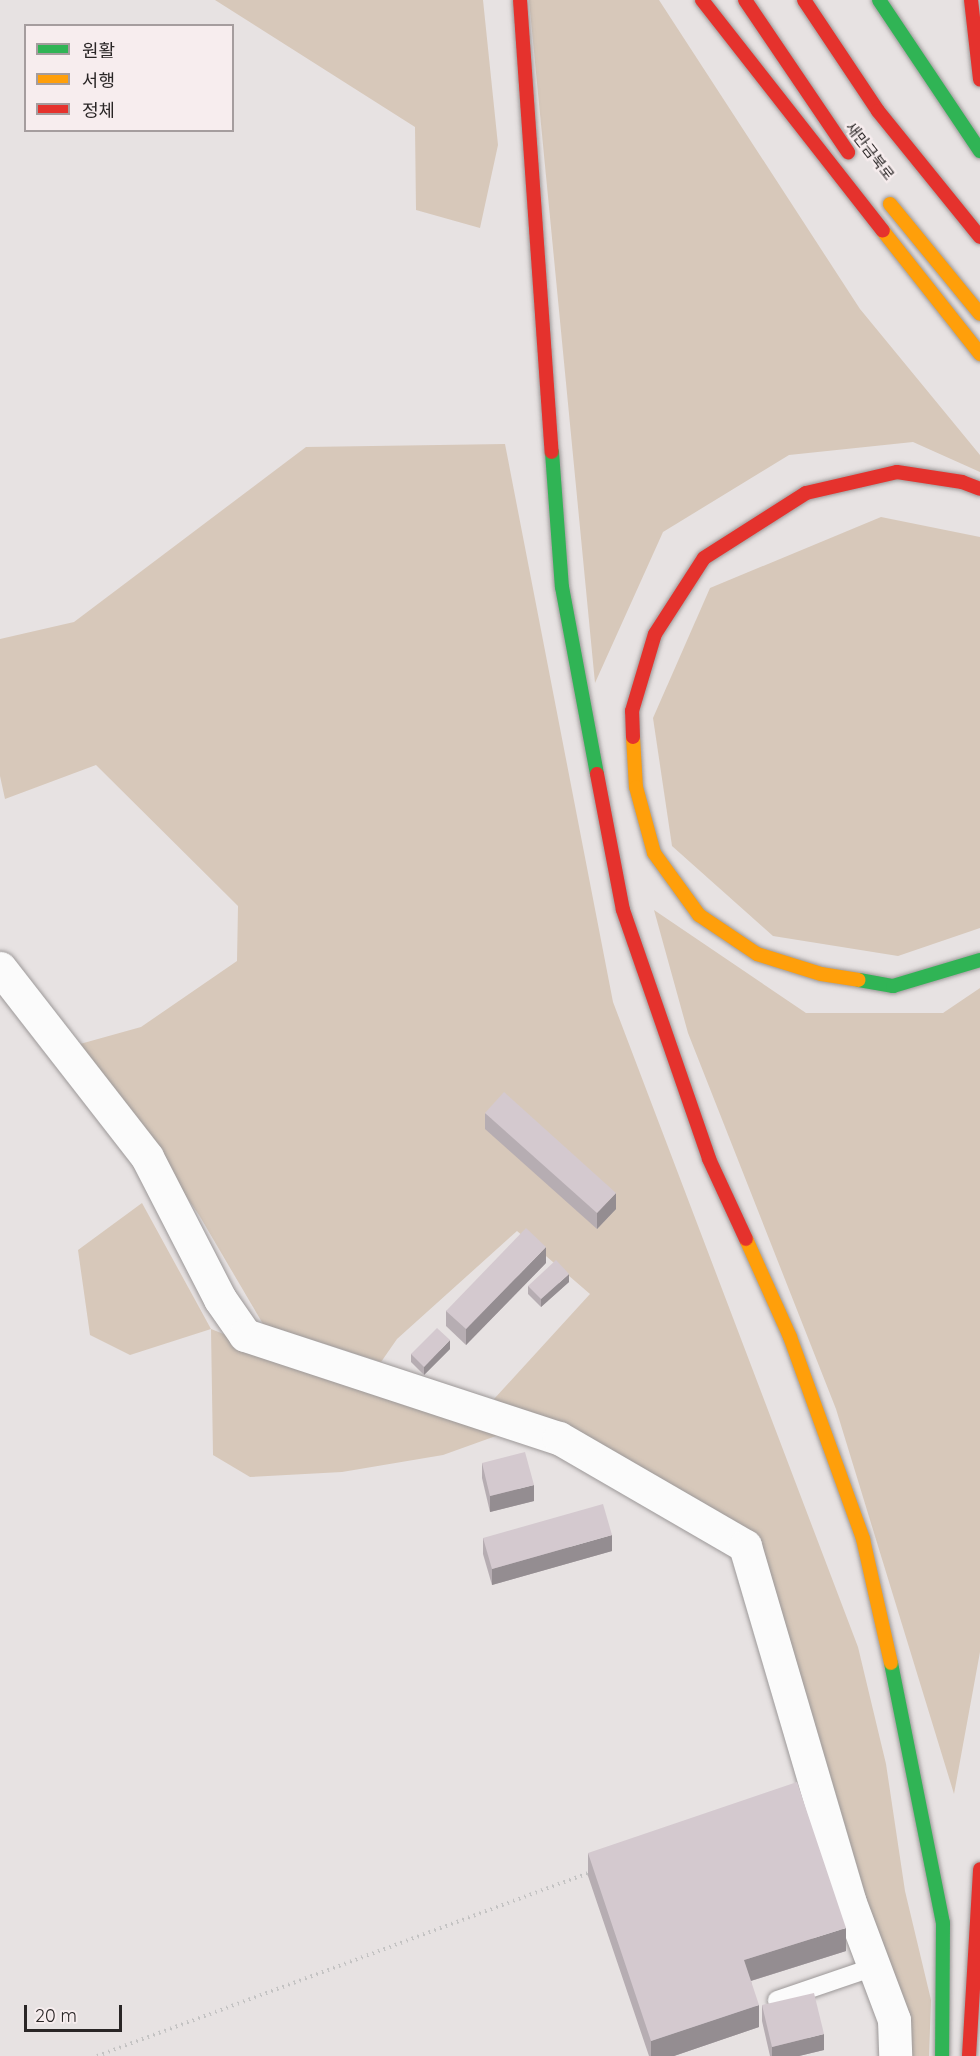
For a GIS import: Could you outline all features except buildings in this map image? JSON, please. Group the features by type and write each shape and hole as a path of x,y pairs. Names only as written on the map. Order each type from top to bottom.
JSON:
{"highway":[{"path":"520,0 561,586 623,910 709,1159 790,1337 863,1539 910,1747 943,1923 942,2056"},
{"path":"702,0 980,354"},
{"name":"새만금북로","path":"745,0 859,166"},
{"path":"804,0 879,111 980,237"},
{"path":"879,0 980,151"},
{"path":"972,0 980,79"},
{"name":"새만금북로","path":"882,194 980,315"},
{"path":"980,489 962,482 897,472 806,493 787,505 704,558 655,634 632,711 636,787 654,853 699,915 757,954 822,974 893,986 980,960"},
{"path":"969,2056 980,1869"}],"street":[{"path":"0,968 147,1157 220,1299 245,1335 560,1438 745,1546 849,1900 894,2020 895,2056"}],"lane":[{"path":"777,2000 874,1967"}],"path":[{"path":"97,2056 595,1871"}],"shaded area":[{"path":"215,0 483,0 498,145 480,228 416,210 415,127"},
{"path":"529,0 659,0 860,309 980,455 980,472 913,442 789,455 663,532 595,683"},
{"path":"505,444 613,1002 858,1647 886,1764 905,1891 931,2000 929,2056 904,2056 893,1994 763,1550 608,1453 494,1399 590,1294 517,1231 397,1339 381,1362 263,1324 199,1215 80,1044 141,1027 237,961 238,906 96,765 5,799 0,776 0,639 74,622 306,447"},
{"path":"881,517 980,537 980,928 898,956 773,936 672,846 653,718 710,588"},
{"path":"654,910 806,1013 943,1013 980,988 980,1652 954,1794 836,1409 688,1033"},
{"path":"142,1203 211,1329 130,1355 90,1335 78,1250"},
{"path":"211,1329 333,1378 507,1432 443,1455 342,1472 250,1477 213,1455"}],"traffic: fast":[{"path":"879,0 980,151"},
{"path":"552,452 562,587 597,774"},
{"path":"859,980 893,986 980,960"},
{"path":"891,1663 943,1923 942,2056"}],"traffic: slow":[{"path":"890,204 980,314"},
{"path":"883,231 980,354"},
{"path":"633,737 636,787 654,853 699,915 757,954 821,974 859,980"},
{"path":"746,1239 790,1337 863,1539 891,1663"}],"traffic: jam":[{"path":"520,0 552,452"},
{"path":"702,0 883,231"},
{"path":"745,0 848,152"},
{"path":"804,0 878,111 980,237"},
{"path":"971,0 980,79"},
{"path":"633,737 632,711 655,634 704,558 806,493 897,472 962,482 980,489"},
{"path":"597,774 623,910 709,1159 746,1239"},
{"path":"969,2056 980,1869"}]}
